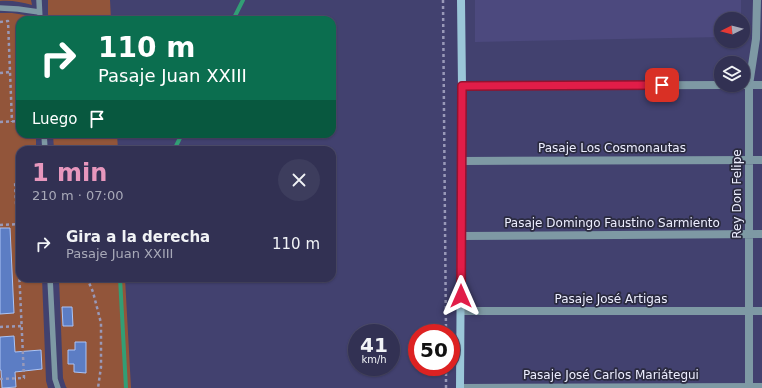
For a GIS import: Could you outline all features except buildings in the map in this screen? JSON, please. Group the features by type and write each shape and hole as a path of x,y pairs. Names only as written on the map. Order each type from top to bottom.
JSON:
{"main road":[{"path":"460,388 462,161 461,0"}],"street":[{"name":"Rey Don Felipe","path":"750,67 756,39 757,0"},
{"path":"462,86 714,85"},
{"path":"750,85 762,85"},
{"name":"Rey Don Felipe","path":"746,92 749,160 750,388"},
{"name":"Pasaje Los Cosmonautas","path":"462,161 762,160"},
{"name":"Pasaje Domingo Faustino Sarmiento","path":"461,236 762,234"},
{"name":"Pasaje José Artigas","path":"461,311 762,311"},
{"name":"Pasaje José Carlos Mariátegui","path":"460,388 762,387"}],"lane":[{"path":"39,0 40,16"},
{"path":"0,8 39,12"},
{"path":"50,282 54,379 58,388"}],"path":[{"path":"443,0 446,324"},
{"path":"0,22 8,21 12,122"},
{"path":"0,73 10,72"},
{"path":"0,122 16,122"},
{"path":"15,181 16,195"},
{"path":"0,225 16,224"},
{"path":"0,379 24,378 20,282"},
{"path":"89,282 93,292 101,323 98,388"},
{"path":"0,327 22,326"},
{"path":"446,376 446,388"}],"shaded area":[{"path":"31,0 32,5 0,1"},
{"path":"48,0 110,0 111,16 48,16"},
{"path":"475,0 741,0 741,12 714,12 714,37 475,42"},
{"path":"0,13 12,13 31,16 16,16 16,138 36,138 36,146 16,146 16,282 42,282 46,381 48,388 0,388"},
{"path":"53,138 117,138 118,146 54,146"},
{"path":"59,282 125,282 131,388 67,388 63,378"}],"waterway":[{"path":"235,16 243,0"},
{"path":"176,146 180,138"},
{"path":"120,282 126,388"}],"route":[{"path":"461,296 462,86 662,85"}]}
